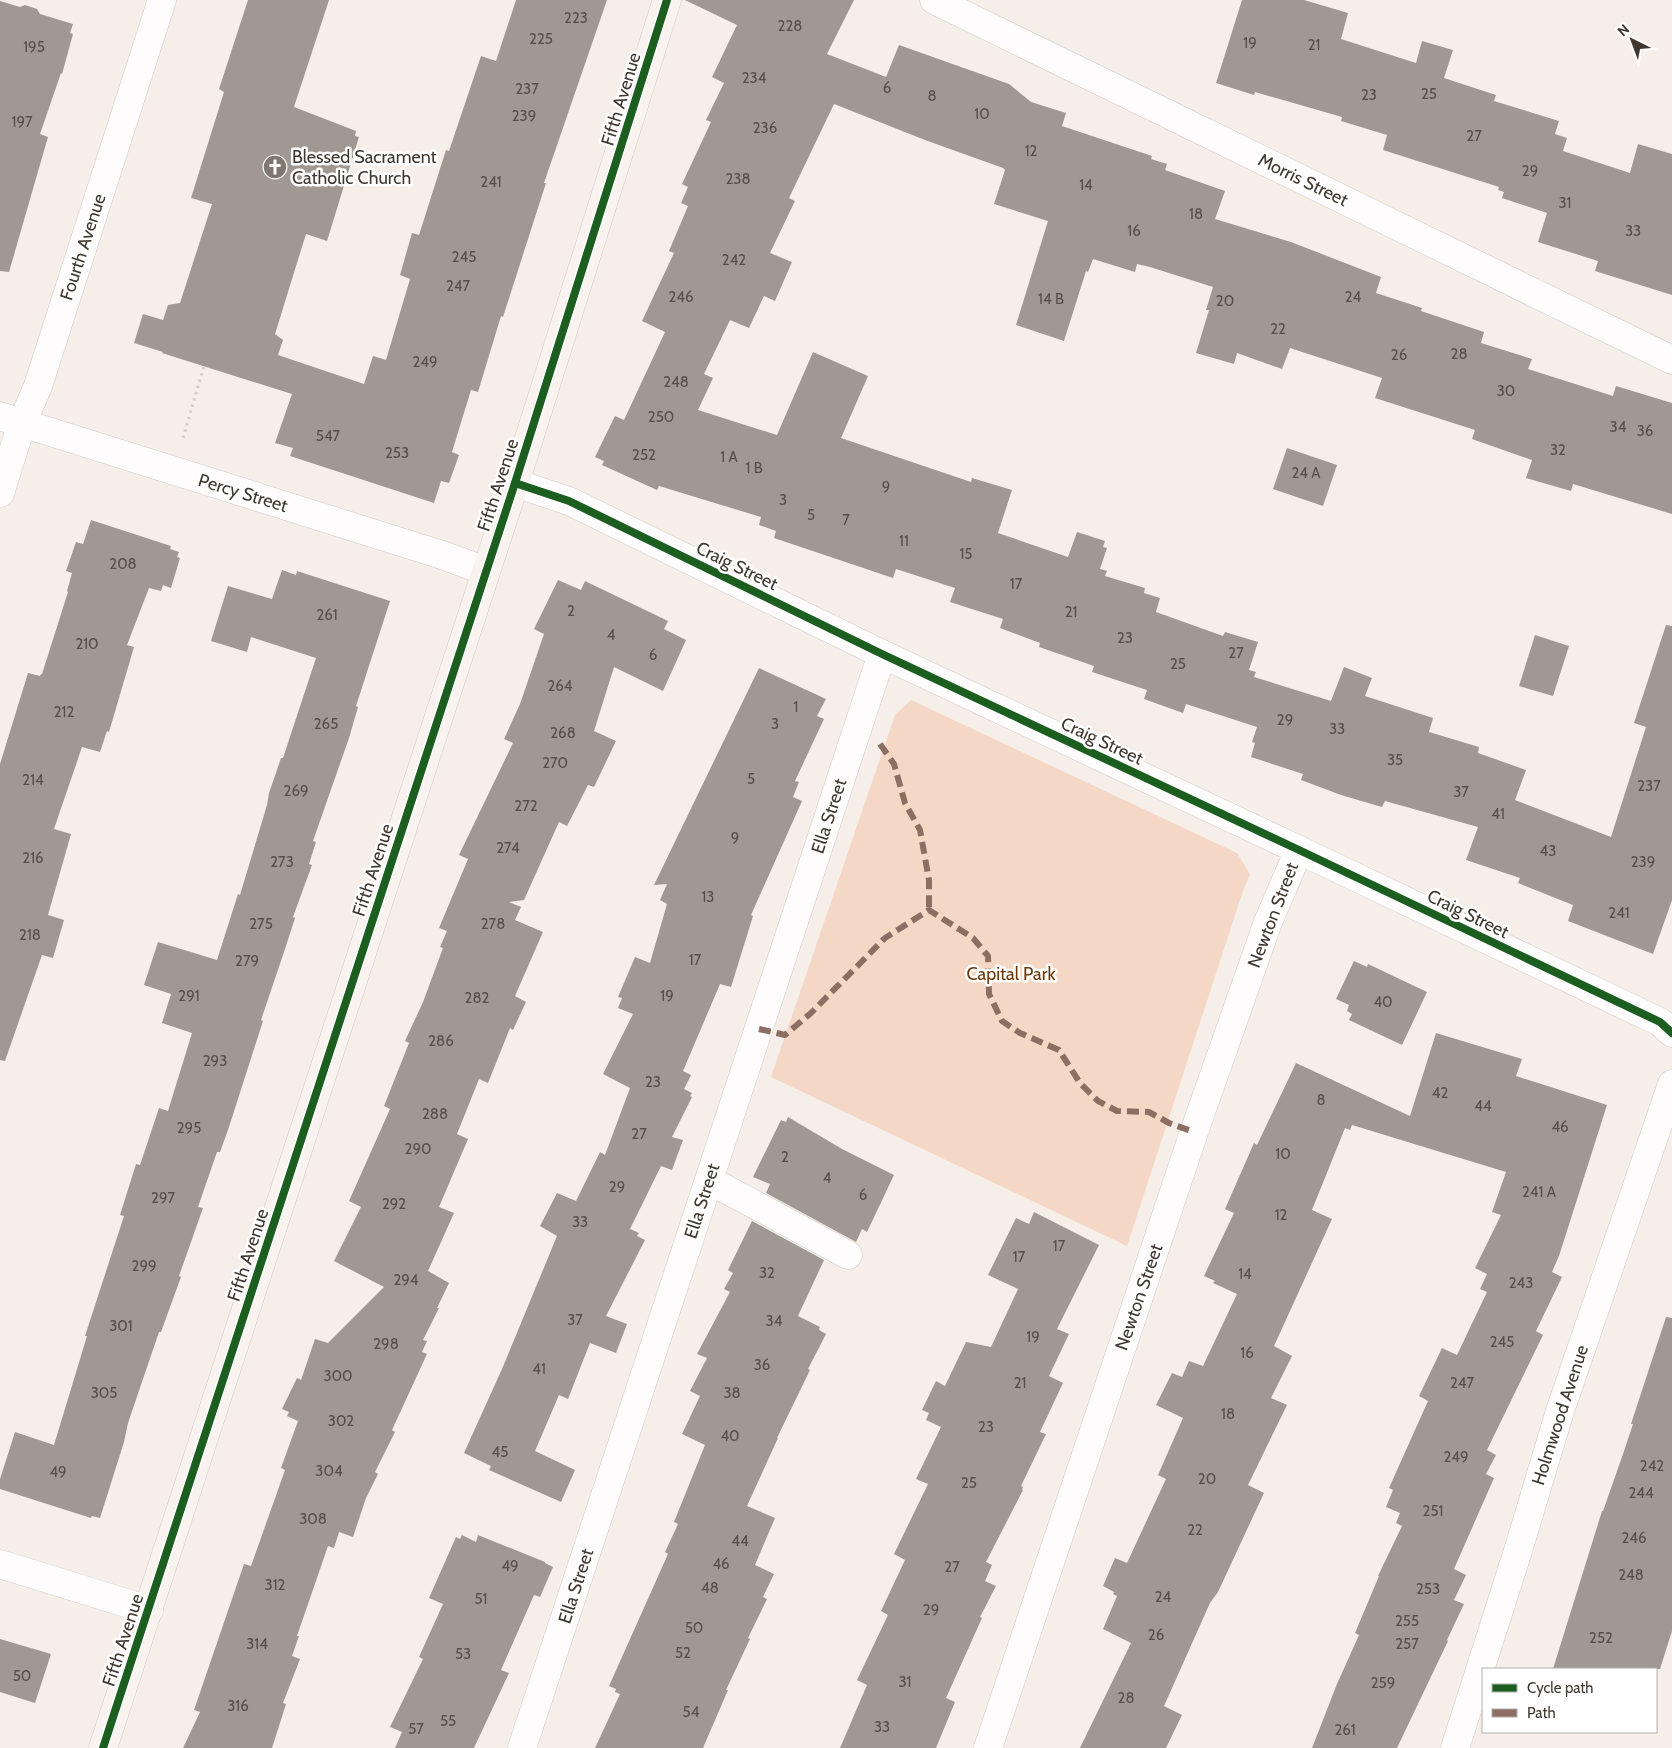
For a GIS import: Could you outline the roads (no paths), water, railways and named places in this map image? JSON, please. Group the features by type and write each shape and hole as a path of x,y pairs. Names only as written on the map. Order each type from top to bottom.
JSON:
{"street":[{"name":"Fourth Avenue","path":"0,493 11,420 38,386 162,0"},
{"name":"Fifth Avenue","path":"103,1748 515,483 668,0"},
{"name":"Morris Street","path":"934,0 1672,360"},
{"name":"Percy Street","path":"11,420 442,555 486,571"},
{"name":"Craig Street","path":"515,483 569,501 882,654 1660,1022 1672,1033"},
{"name":"Ella Street","path":"522,1748 882,654"},
{"name":"Newton Street","path":"988,1748 1191,1141 1268,922 1299,850"},
{"name":"Holmwood Avenue","path":"1455,1748 1560,1411 1672,1084"},
{"path":"709,1180 848,1255"},
{"path":"0,1564 149,1610"}],"place":[{"name":"Blessed Sacrament Catholic Church","path":"275,167"}],"park label":[{"name":"Capital Park","path":"1011,974"}]}
